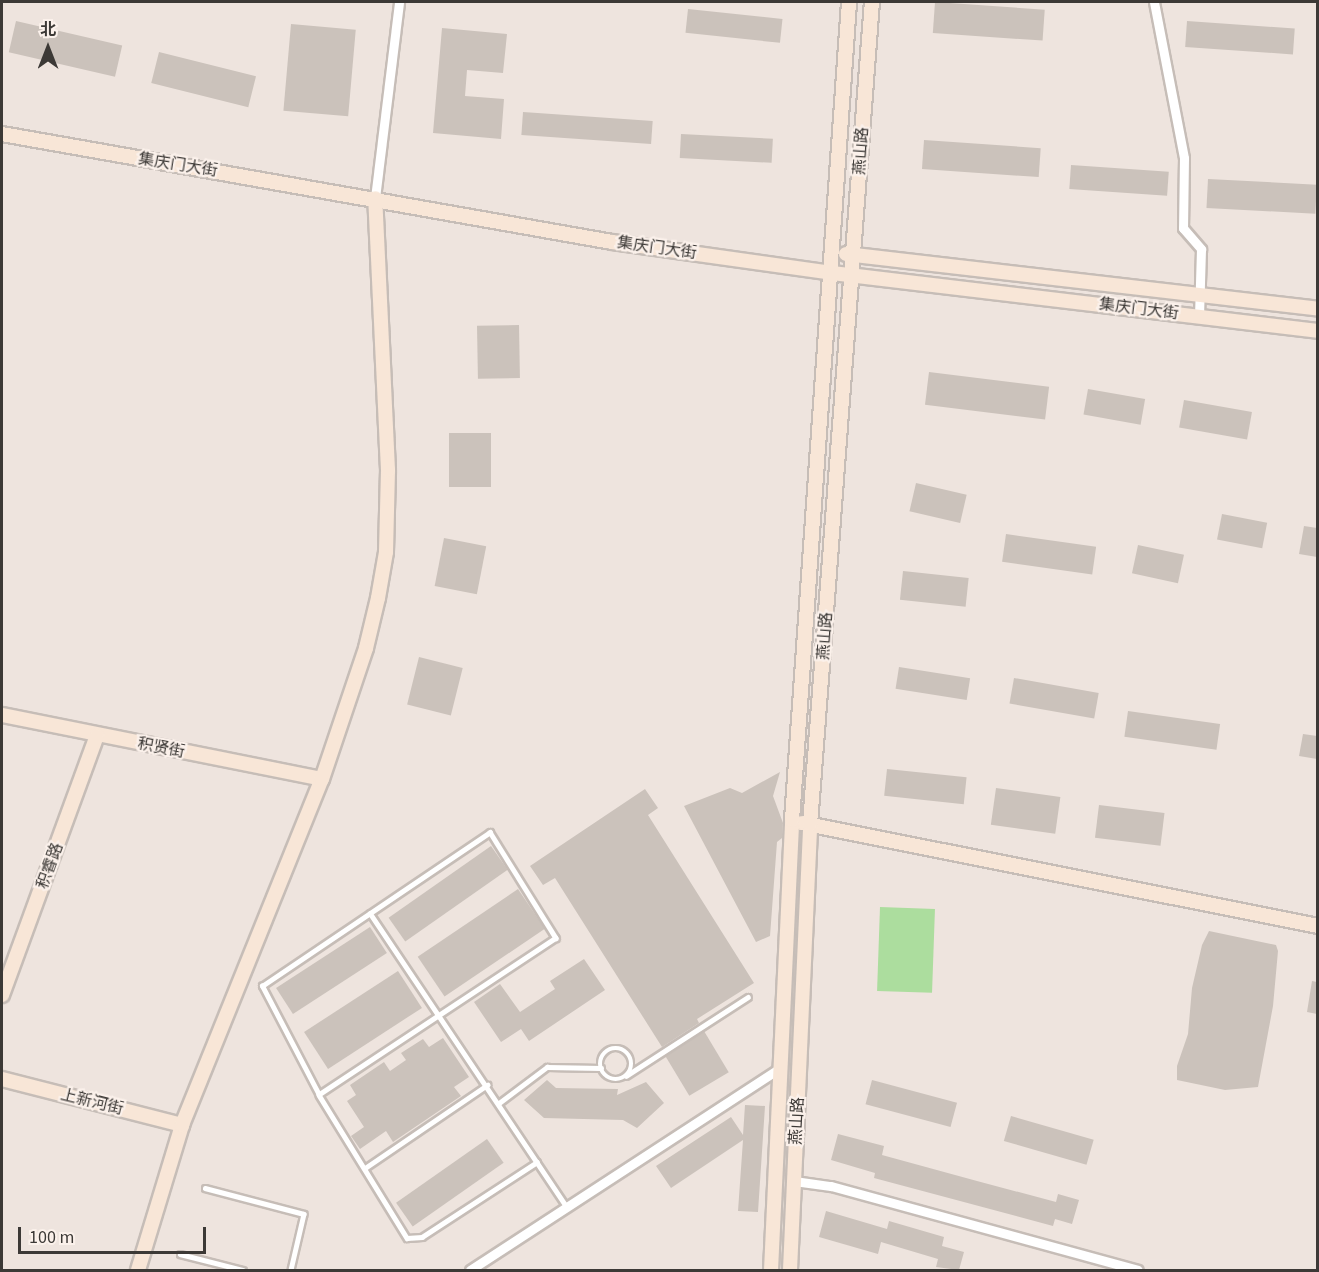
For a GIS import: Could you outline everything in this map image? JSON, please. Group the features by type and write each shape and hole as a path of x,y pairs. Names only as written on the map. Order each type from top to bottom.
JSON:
{"street":[{"path":"138,1270 182,1125 322,779 366,648 386,552 388,470 375,198 399,2"},
{"name":"燕山路","path":"771,1270 792,820 834,253 849,2"},
{"name":"燕山路","path":"790,1270 810,824 872,2"},
{"path":"1154,2 1184,158 1183,228 1201,249 1199,317"},
{"name":"集庆门大街","path":"2,134 375,198 612,242 832,273 850,273 1317,331"},
{"name":"集庆门大街","path":"834,253 1199,293 1317,309"},
{"name":"积贤街","path":"2,715 97,736 322,779"},
{"name":"积睿路","path":"2,995 97,736"},
{"path":"792,820 1317,926"},
{"path":"470,1270 568,1208 781,1066"},
{"name":"上新河街","path":"2,1079 182,1125"},
{"path":"794,1182 831,1186 1138,1270"}],"lane":[{"path":"319,1095 556,938 490,832 262,986 319,1095 407,1238 422,1237 537,1162"},
{"path":"370,913 441,1015 568,1208"},
{"path":"499,1104 547,1067 601,1068 611,1079 626,1076 748,997"},
{"path":"601,1068 603,1053 618,1048 630,1057 631,1067 626,1076"},
{"path":"365,1168 487,1085"},
{"path":"205,1188 304,1214 291,1270"},
{"path":"180,1254 243,1270"}],"green space":[{"path":"880,907 935,909 932,993 877,991"}],"building":[{"path":"935,2 1045,10 1043,41 933,33"},
{"path":"688,9 782,19 780,43 685,33"},
{"path":"16,21 122,46 115,77 9,52"},
{"path":"1187,21 1295,29 1293,54 1185,47"},
{"path":"291,24 356,30 348,116 283,111"},
{"path":"442,28 507,34 503,73 467,70 465,96 504,99 501,139 433,133"},
{"path":"159,52 256,76 248,107 151,83"},
{"path":"523,112 653,121 651,144 521,135"},
{"path":"681,134 773,139 772,163 680,158"},
{"path":"924,140 1041,148 1039,177 922,169"},
{"path":"1071,165 1169,172 1167,196 1069,189"},
{"path":"1208,179 1317,185 1315,214 1206,208"},
{"path":"519,325 520,378 478,379 477,326"},
{"path":"929,372 1049,387 1045,420 925,405"},
{"path":"1088,389 1145,399 1141,425 1083,415"},
{"path":"1184,400 1252,412 1247,440 1179,428"},
{"path":"449,433 491,433 491,487 449,487"},
{"path":"916,483 967,495 960,523 909,511"},
{"path":"1222,514 1267,523 1262,548 1217,540"},
{"path":"1304,526 1317,528 1317,557 1299,554"},
{"path":"1006,534 1096,547 1092,574 1002,562"},
{"path":"444,538 486,546 477,594 435,586"},
{"path":"1138,545 1184,555 1178,583 1132,573"},
{"path":"903,571 969,578 966,607 900,600"},
{"path":"419,657 463,668 451,715 407,705"},
{"path":"899,667 970,678 967,700 896,689"},
{"path":"1014,678 1099,693 1094,719 1009,704"},
{"path":"1128,711 1220,724 1216,750 1124,737"},
{"path":"1303,734 1317,736 1317,759 1299,756"},
{"path":"887,769 967,777 964,804 884,796"},
{"path":"780,772 773,796 783,823 782,838 777,842 770,936 756,942 684,806 730,788 742,793"},
{"path":"996,788 1060,797 1055,834 991,825"},
{"path":"645,789 658,808 648,815 754,983 697,1019 699,1023 662,1047 555,878 543,885 530,866"},
{"path":"1099,805 1165,813 1160,846 1095,838"},
{"path":"491,846 508,870 405,941 389,918"},
{"path":"518,889 545,929 445,996 418,957"},
{"path":"370,927 387,953 293,1014 276,988"},
{"path":"1209,931 1276,945 1278,951 1273,1006 1258,1087 1225,1090 1177,1080 1177,1066 1188,1034 1192,988 1202,945"},
{"path":"584,959 605,990 529,1041 521,1029 501,1042 474,1002 500,984 520,1012 555,989 550,981"},
{"path":"398,971 422,1008 328,1069 304,1032"},
{"path":"1312,981 1317,982 1317,1014 1307,1012"},
{"path":"704,1031 729,1072 689,1096 665,1055"},
{"path":"443,1038 469,1077 454,1087 461,1096 393,1142 386,1131 360,1149 351,1136 364,1127 347,1101 356,1095 350,1085 384,1062 390,1071 406,1060 401,1053 423,1039 429,1047"},
{"path":"547,1080 556,1088 618,1089 617,1095 646,1082 664,1103 637,1128 623,1120 544,1118 524,1100"},
{"path":"872,1080 957,1103 951,1127 866,1104"},
{"path":"745,1105 765,1106 758,1212 738,1211 743,1140 671,1188 656,1166 731,1117 743,1135"},
{"path":"1011,1116 1094,1140 1087,1165 1004,1141"},
{"path":"838,1134 884,1146 882,1155 1056,1202 1058,1194 1079,1200 1072,1224 1055,1219 1053,1226 874,1178 875,1173 831,1160"},
{"path":"487,1139 504,1163 413,1226 396,1203"},
{"path":"826,1211 887,1229 889,1221 944,1237 942,1246 964,1252 959,1270 936,1267 938,1259 881,1242 878,1254 819,1237"}]}
